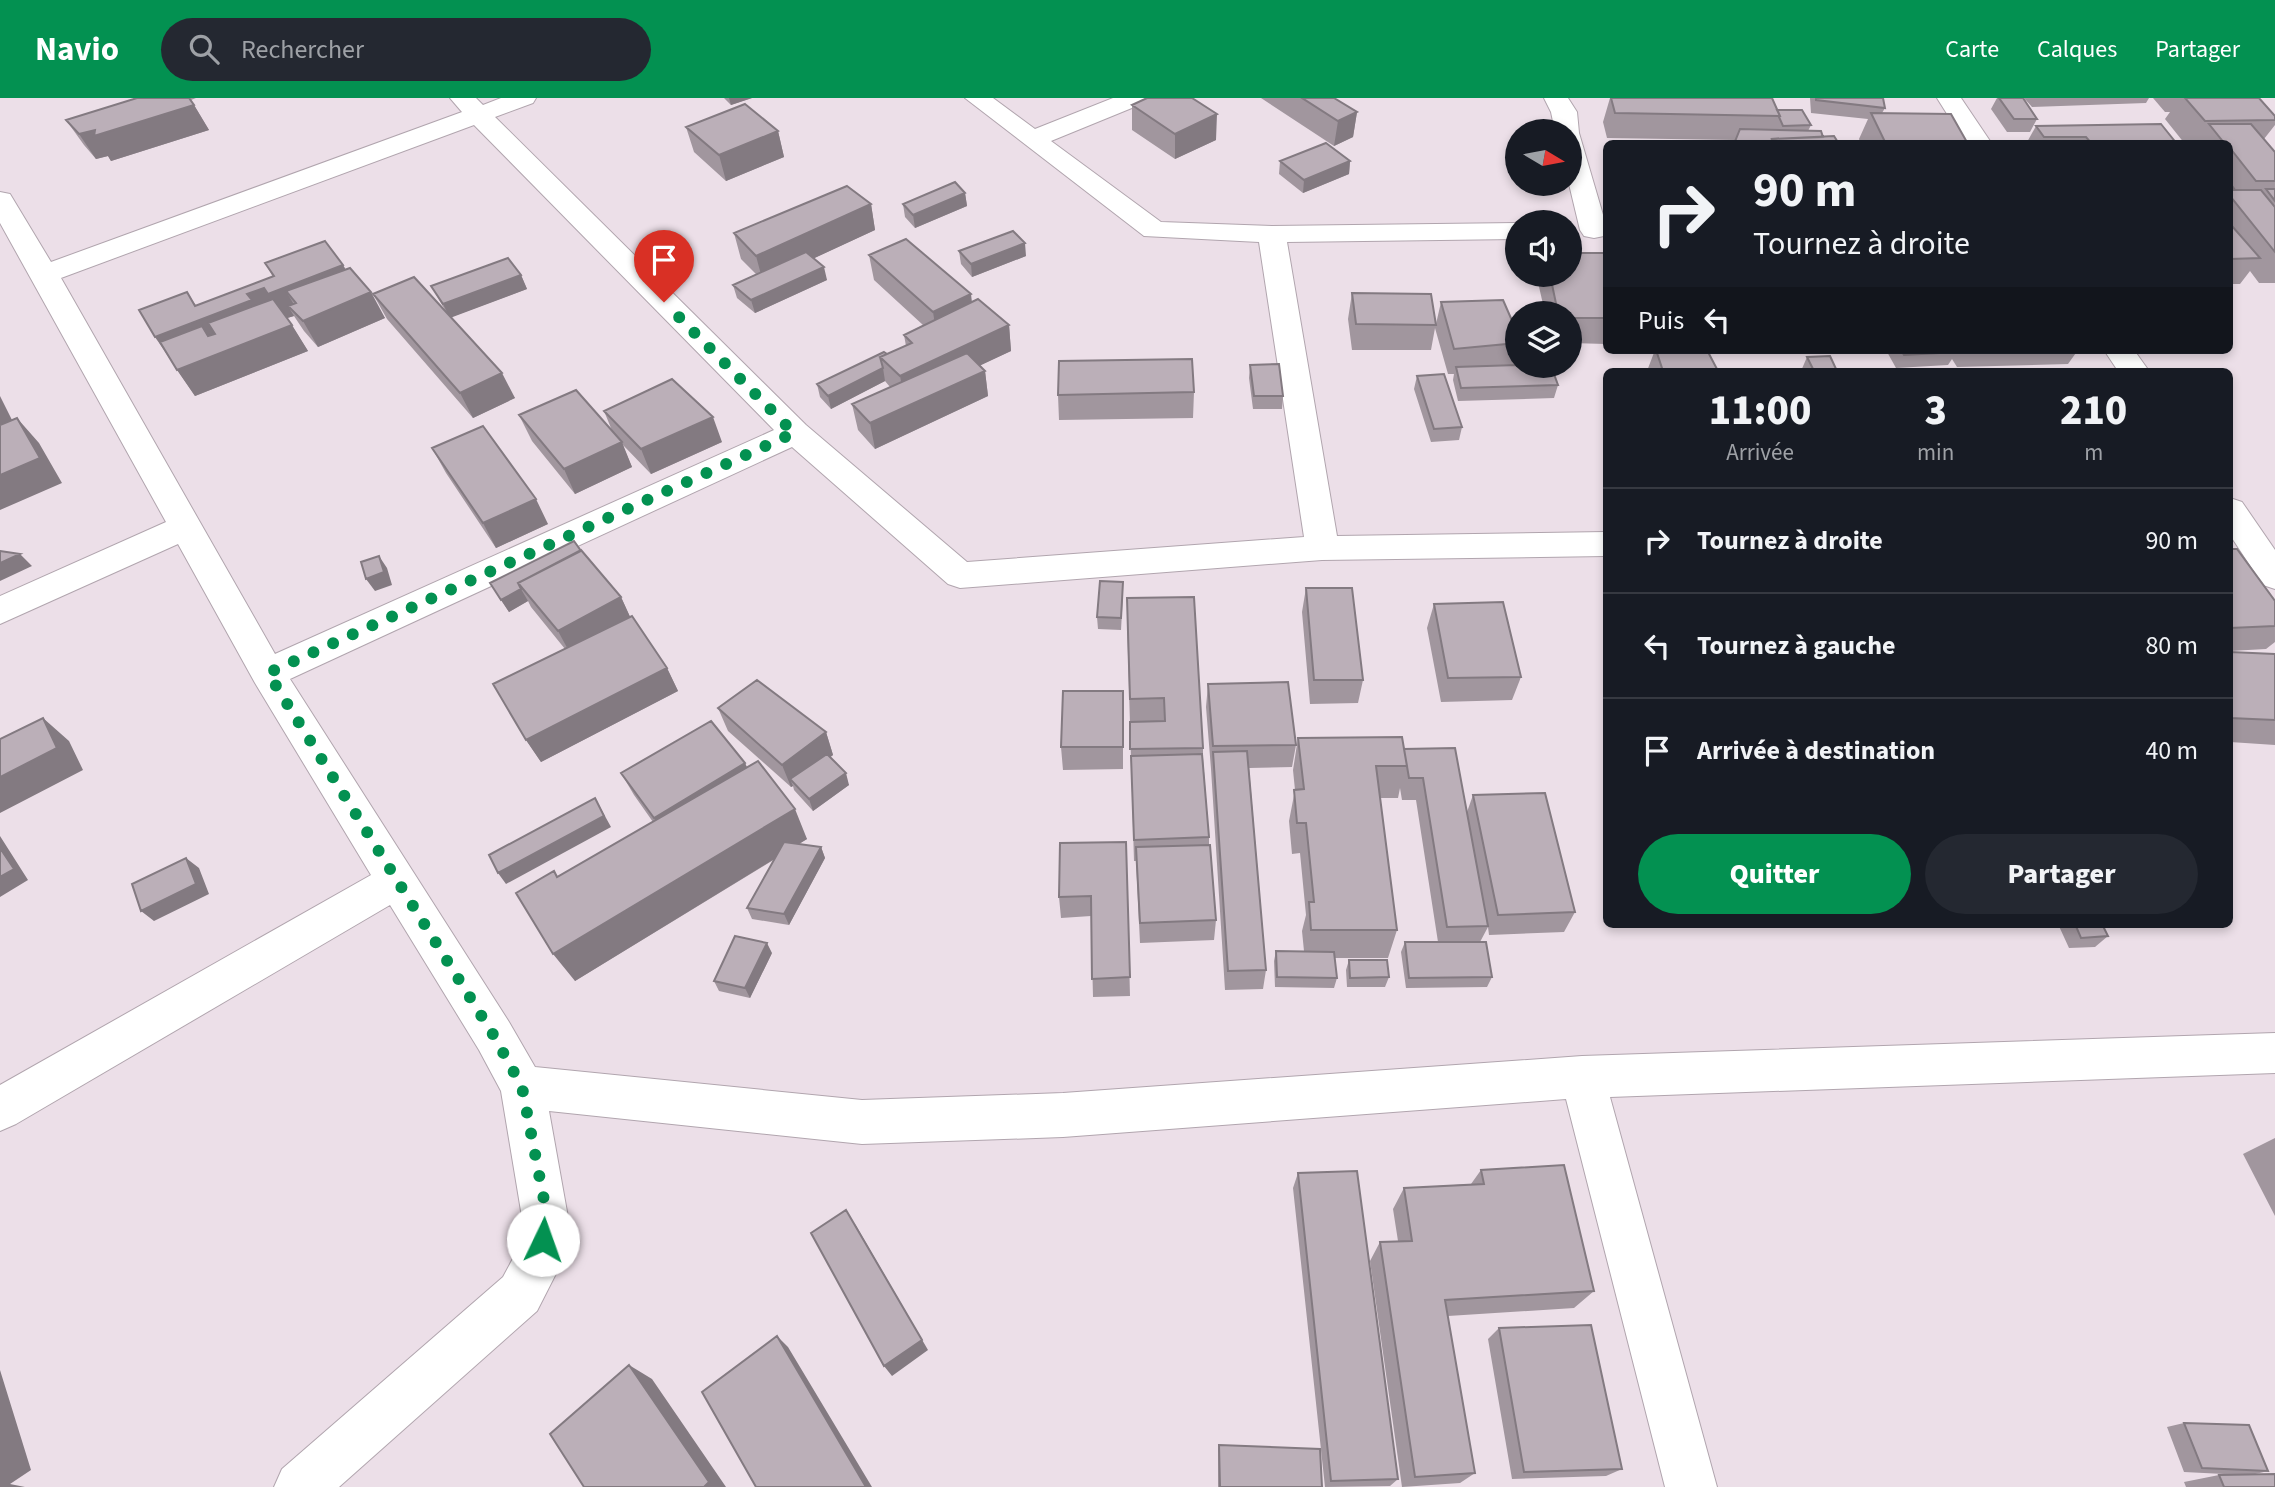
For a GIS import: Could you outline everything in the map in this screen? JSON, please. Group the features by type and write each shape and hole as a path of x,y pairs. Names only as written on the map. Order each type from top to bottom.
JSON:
{"street":[{"path":"45,274 470,106 524,98"},
{"path":"976,98 1152,229 1272,234 1505,231"},
{"path":"1032,139 1135,98"},
{"path":"1556,98 1565,119"},
{"path":"1949,98 1976,140"},
{"path":"470,106 794,433 960,575 1322,548 1603,544"},
{"path":"1582,194 1590,231"},
{"path":"0,200 45,274 119,411 268,673 494,1036 522,1087 546,1223 540,1258 527,1282 520,1294 300,1487"},
{"path":"1272,234 1322,548"},
{"path":"268,673 794,433"},
{"path":"0,611 186,526"},
{"path":"2245,529 2275,576"},
{"path":"0,1109 398,880"},
{"path":"522,1087 862,1122 1063,1115 1583,1077 2275,1053"},
{"path":"1583,1077 1691,1487"}],"building":[{"path":"137,98 189,98 194,105 94,136 95,130 79,134 66,120"},
{"path":"1147,98 1192,98 1217,114 1175,134 1132,105"},
{"path":"1302,98 1334,98 1357,112 1338,121"},
{"path":"1611,98 1772,98 1780,116 1615,113"},
{"path":"1883,98 1885,108 1816,100"},
{"path":"1999,98 2023,98 2037,119 2014,119"},
{"path":"2185,98 2259,98 2275,116 2275,120 2205,121"},
{"path":"745,104 778,131 719,155 686,127"},
{"path":"1777,110 1802,110 1811,125 1783,126"},
{"path":"1871,113 1951,114 1966,140 1884,140"},
{"path":"2161,124 2174,140 2044,137 2036,126"},
{"path":"2209,124 2251,124 2275,152 2275,181 2256,181 2233,152 2233,140 2222,140"},
{"path":"1740,129 1821,131 1823,137 1772,140 1736,140"},
{"path":"1834,136 1836,140 1773,140"},
{"path":"1326,143 1350,161 1304,180 1280,161"},
{"path":"955,182 965,193 913,215 903,204"},
{"path":"847,186 871,204 756,256 734,233"},
{"path":"2266,189 2275,189 2275,201"},
{"path":"2233,190 2261,190 2275,207 2275,252 2233,200"},
{"path":"2233,227 2260,258 2233,259"},
{"path":"1013,231 1025,243 971,264 959,251"},
{"path":"906,239 971,294 933,312 869,255"},
{"path":"325,241 343,265 268,294 264,288 247,294 252,300 155,337 139,310 187,292 195,306 274,276 265,263"},
{"path":"806,252 824,267 751,300 733,285"},
{"path":"1582,253 1603,253 1603,318 1582,318 1582,301 1555,301 1553,287 1582,287"},
{"path":"508,258 521,275 443,304 431,286"},
{"path":"350,268 371,292 303,321 288,306 296,303 286,291"},
{"path":"414,277 502,373 460,393 373,294"},
{"path":"1352,293 1431,294 1436,325 1356,324"},
{"path":"273,299 292,325 177,370 160,342 202,326 208,336 215,334 208,323"},
{"path":"978,299 1009,325 900,376 880,357 912,343 904,335"},
{"path":"1503,300 1505,344 1454,349 1441,302"},
{"path":"884,352 887,354 880,357 883,368 828,396 817,384"},
{"path":"967,353 985,371 870,423 852,404"},
{"path":"1657,354 1709,354 1716,368 1662,368"},
{"path":"1830,356 1836,368 1812,368 1807,357"},
{"path":"1192,359 1194,392 1058,395 1059,361"},
{"path":"1279,364 1283,396 1254,396 1250,365"},
{"path":"1505,365 1505,378 1555,378 1558,385 1461,388 1456,367"},
{"path":"1444,374 1462,427 1434,429 1417,376"},
{"path":"672,379 713,417 641,449 604,411"},
{"path":"576,390 622,442 564,469 519,415"},
{"path":"17,418 40,458 0,475 0,425"},
{"path":"483,426 536,499 483,523 432,448"},
{"path":"574,541 581,551 518,583 521,589 501,600 490,583"},
{"path":"2233,549 2237,549 2275,601 2275,626 2233,628"},
{"path":"581,550 621,597 558,631 518,583"},
{"path":"0,551 20,554 0,563"},
{"path":"379,556 384,572 366,579 361,562"},
{"path":"1100,581 1123,582 1121,618 1097,617"},
{"path":"1306,588 1352,588 1363,680 1314,680"},
{"path":"1194,597 1203,748 1130,749 1130,722 1165,721 1164,698 1130,699 1127,598"},
{"path":"1503,602 1521,677 1448,678 1434,604"},
{"path":"632,616 667,668 526,740 493,684"},
{"path":"2233,652 2275,654 2275,720 2233,718"},
{"path":"757,680 826,732 782,765 718,708"},
{"path":"1288,682 1296,745 1213,746 1208,684"},
{"path":"1063,691 1123,691 1123,747 1061,747"},
{"path":"43,718 57,748 0,777 0,739"},
{"path":"711,721 745,763 654,818 621,773"},
{"path":"1402,737 1407,766 1376,766 1397,930 1311,930 1309,902 1314,902 1306,823 1297,823 1294,790 1304,789 1298,738"},
{"path":"1455,748 1488,926 1447,927 1423,778 1409,778 1404,749"},
{"path":"1247,751 1266,970 1228,971 1213,752"},
{"path":"827,754 846,773 809,799 790,779"},
{"path":"1202,754 1209,837 1134,840 1131,756"},
{"path":"758,761 795,809 553,954 516,893 554,871 557,877"},
{"path":"1545,793 1575,912 1498,915 1473,795"},
{"path":"595,798 604,816 498,873 489,855"},
{"path":"784,842 821,847 784,914 747,908"},
{"path":"1126,842 1130,977 1092,979 1091,896 1059,897 1060,843"},
{"path":"1210,845 1216,920 1140,923 1136,847"},
{"path":"0,848 14,869 0,877"},
{"path":"186,858 196,884 141,911 132,884"},
{"path":"2077,928 2104,928 2108,936 2081,938"},
{"path":"735,936 767,943 745,988 714,981"},
{"path":"1405,942 1486,942 1492,977 1409,978"},
{"path":"1276,951 1334,952 1337,978 1277,977"},
{"path":"1349,960 1387,960 1389,977 1350,978"},
{"path":"1564,1165 1594,1291 1445,1300 1475,1473 1415,1477 1380,1242 1412,1241 1404,1188 1484,1184 1481,1170"},
{"path":"1357,1171 1398,1479 1331,1481 1298,1173"},
{"path":"846,1210 922,1340 884,1366 811,1233"},
{"path":"1591,1325 1622,1469 1524,1472 1499,1328"},
{"path":"777,1336 866,1487 756,1487 702,1392"},
{"path":"629,1365 709,1482 704,1487 584,1487 550,1434"},
{"path":"2184,1423 2249,1425 2268,1471 2202,1468"},
{"path":"1219,1445 1320,1449 1322,1487 1220,1487"},
{"path":"2275,1474 2275,1487 2224,1487 2219,1475"}],"route":[{"path":"543,1240 546,1223 544,1200 522,1087 494,1036 268,673 794,433 664,302"}]}
